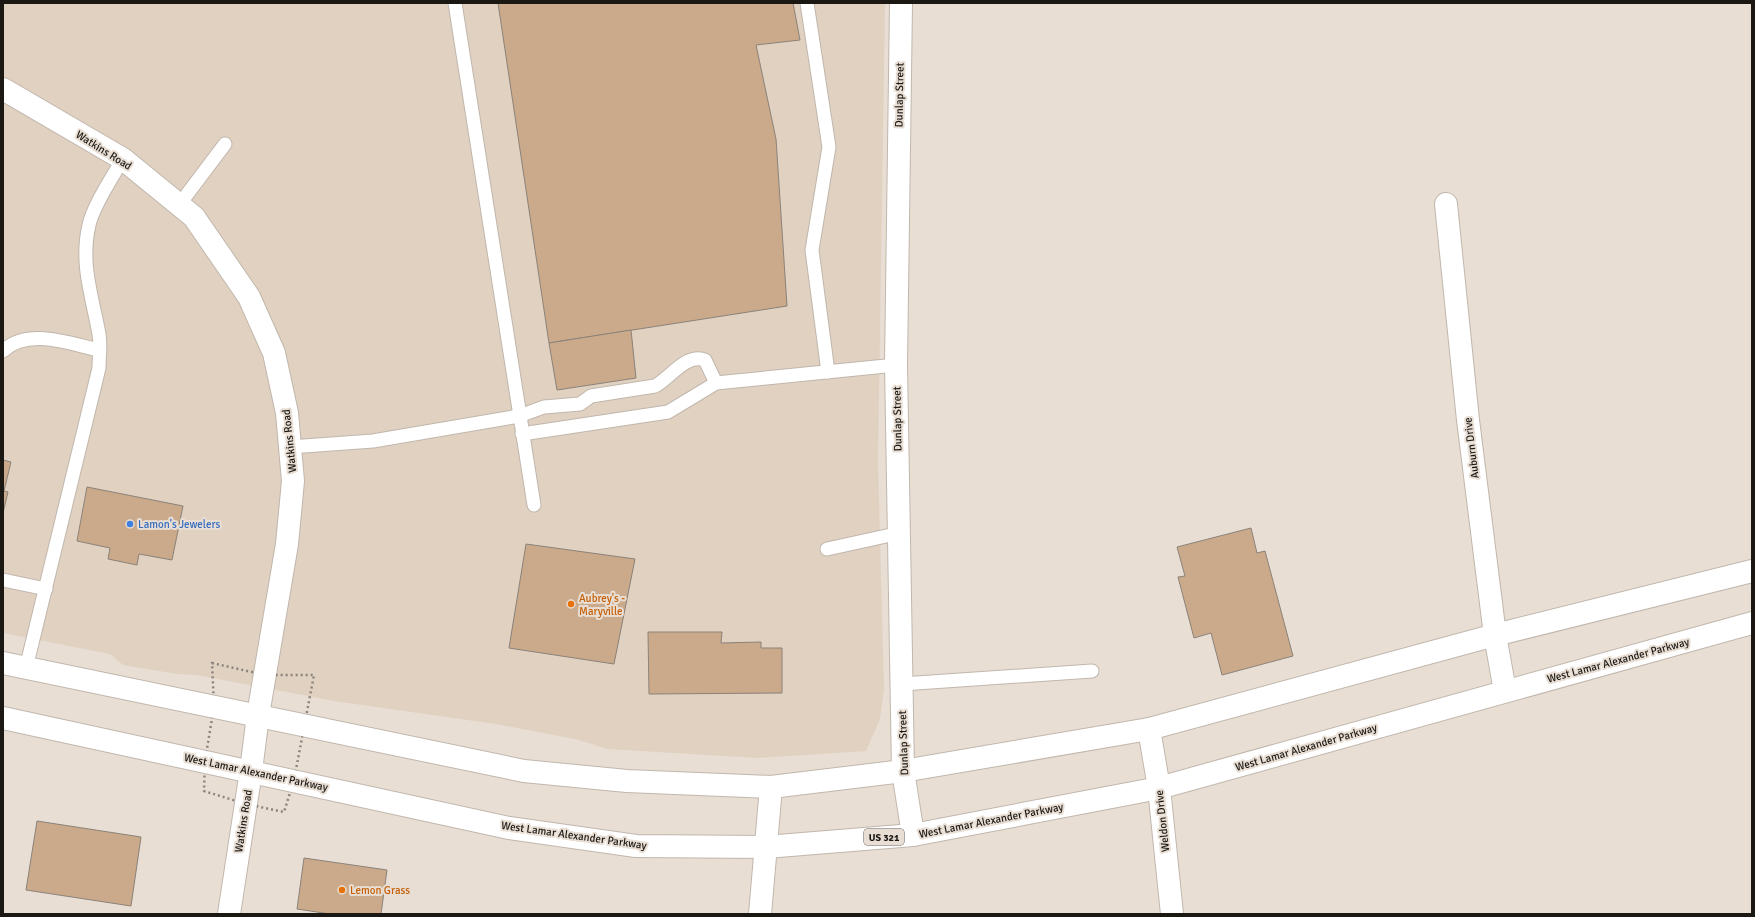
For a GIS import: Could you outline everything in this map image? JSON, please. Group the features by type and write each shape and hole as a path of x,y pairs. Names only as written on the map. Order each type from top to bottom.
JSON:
{"main road":[{"name":"Dunlap Street","path":"901,3 896,365 903,771 913,835"},
{"name":"Watkins Road","path":"3,89 123,159 194,217 252,304 274,353 287,413 293,481 287,544 258,715 229,914"},
{"name":"Auburn Drive","path":"1446,204 1468,420 1495,635 1505,691"},
{"path":"3,663 524,771 627,781 771,787 903,771 1149,729 1495,635 1752,571"},
{"name":"West Lamar Alexander Parkway","path":"3,718 509,828 636,846 766,847 913,835 1159,788 1752,623"},
{"name":"Weldon Drive","path":"1149,729 1159,788 1172,914"},
{"path":"760,914 771,787"}],"lane":[{"path":"455,3 534,505"},
{"path":"807,3 829,147 812,250 828,372"},
{"path":"179,205 225,144"},
{"path":"26,668 99,368 99,336 90,294 85,256 89,223 102,195 123,159"},
{"path":"3,351 10,345 20,341 33,339 49,340 99,350"},
{"path":"290,447 373,441 519,416 544,407 580,404 591,396 655,386 664,382 689,360 697,357 705,360 716,383"},
{"path":"522,434 668,412 716,383 896,365"},
{"path":"827,548 900,533"},
{"path":"3,580 46,589"},
{"path":"902,684 1092,671"}],"shaded area":[{"path":"3,3 885,3 878,461 884,689 880,719 866,751 757,758 608,749 575,739 496,724 334,701 197,675 177,674 123,665 110,654 3,633"}],"building":[{"path":"498,3 793,3 800,40 756,45 776,139 787,306 549,343"},
{"path":"631,330 636,378 557,390 549,343"},
{"path":"3,460 11,462 4,491 8,492 3,513"},
{"name":"Lamon's Jewelers","path":"87,487 183,506 172,560 139,554 137,565 108,559 110,548 77,541"},
{"path":"1251,528 1257,553 1265,551 1293,656 1222,675 1211,633 1194,638 1178,577 1185,576 1177,547"},
{"name":"Aubrey's - Maryville","path":"526,544 635,559 614,664 509,648"},
{"path":"648,632 722,632 721,643 761,642 761,648 782,648 782,693 649,694"},
{"path":"37,821 141,837 131,906 26,890"},
{"name":"Lemon Grass","path":"304,858 387,870 381,914 330,914 297,909"}],"place":[{"name":"Lamon's Jewelers","path":"130,524"},
{"name":"Aubrey's - Maryville","path":"571,604"},
{"name":"Lemon Grass","path":"342,890"}]}
